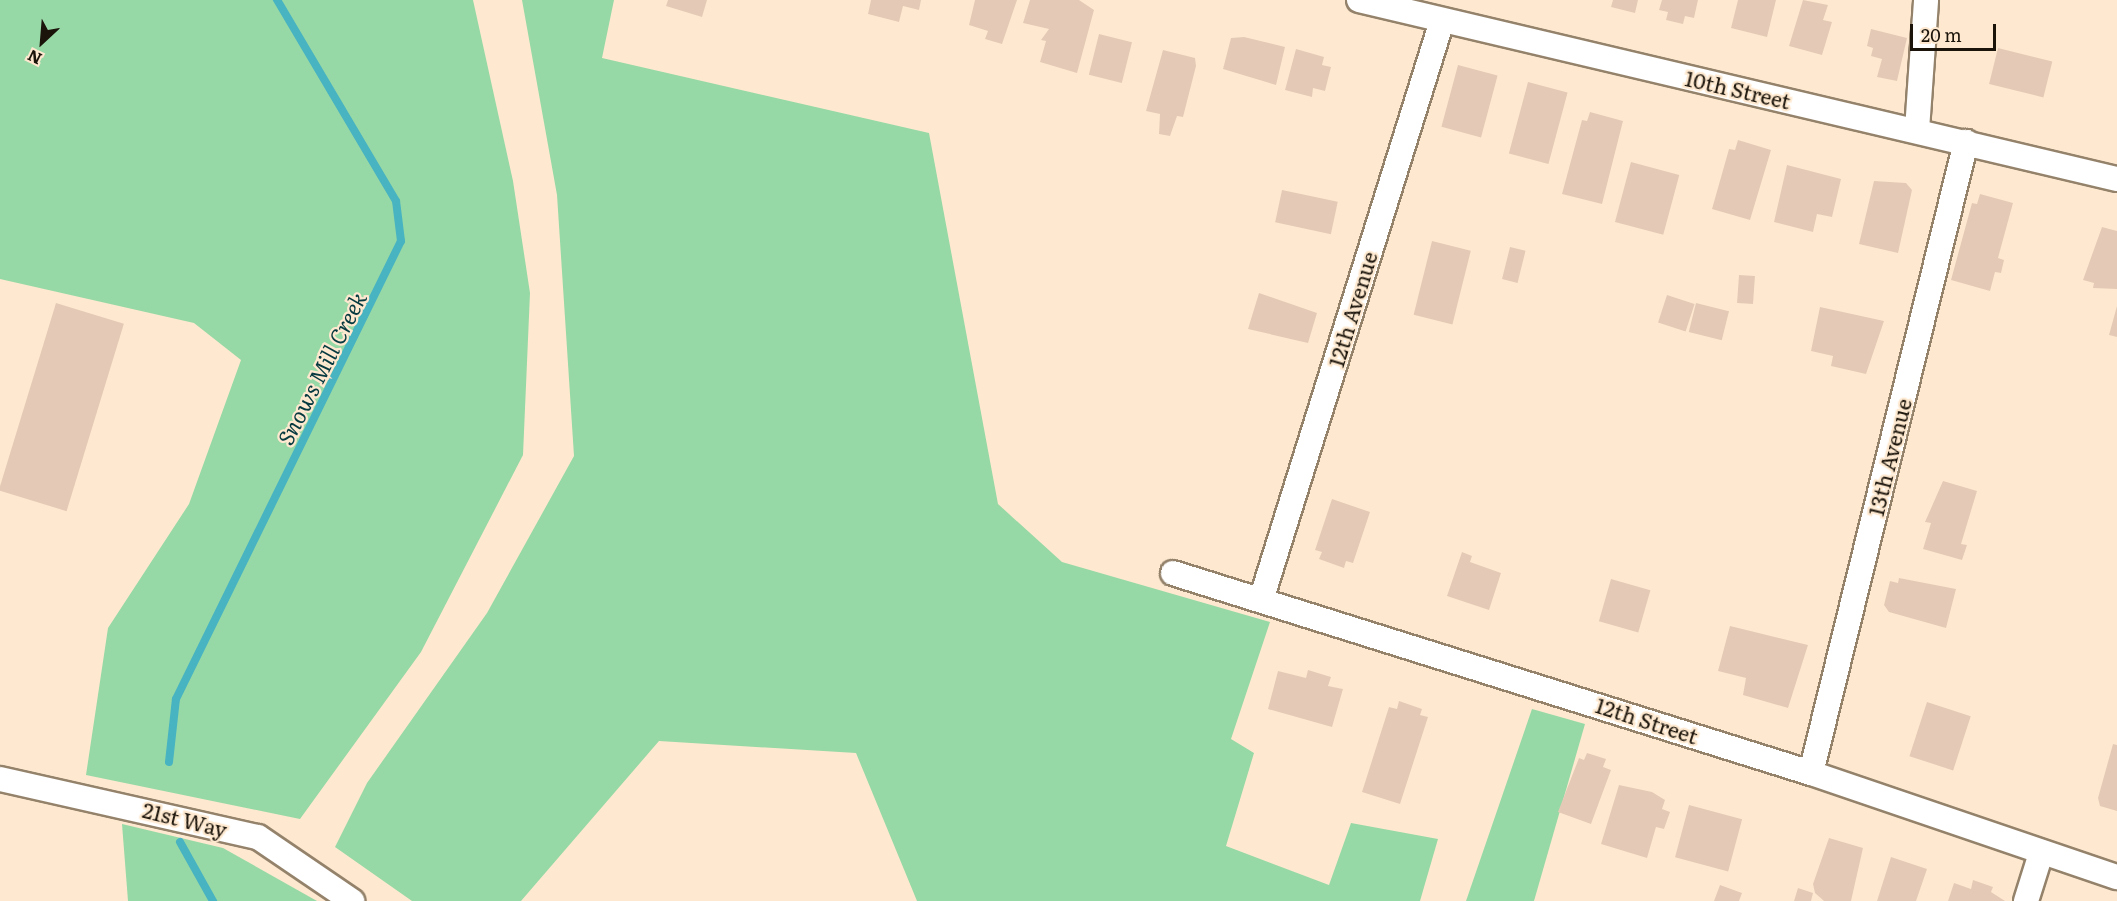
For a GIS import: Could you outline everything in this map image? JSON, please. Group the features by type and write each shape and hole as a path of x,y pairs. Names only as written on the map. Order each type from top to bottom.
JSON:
{"street":[{"name":"10th Street","path":"1359,0 2117,179"},
{"path":"1917,130 1926,0"},
{"name":"12th Avenue","path":"1262,597 1442,21"},
{"name":"13th Avenue","path":"1811,773 1966,142"},
{"name":"12th Street","path":"1173,573 1262,597 1811,773 2117,877"},
{"name":"21st Way","path":"0,779 258,837 352,901"},
{"path":"2026,901 2041,853"}],"green space":[{"path":"0,0 473,0 513,181 530,293 523,455 421,652 300,819 86,775 108,628 189,504 241,360 194,323 0,279"},
{"path":"522,0 614,0 602,58 929,133 998,504 1062,562 1270,622 1231,739 1254,753 1226,846 1329,885 1351,823 1438,839 1420,901 917,901 856,753 659,741 521,901 412,901 335,847 367,783 487,613 574,456 557,195"},
{"path":"1532,709 1585,724 1534,901 1466,901"},
{"path":"122,824 223,848 317,901 128,901"}],"building":[{"path":"668,0 707,0 702,17 666,6"},
{"path":"871,0 921,0 919,10 903,6 899,22 868,14"},
{"path":"975,0 1017,0 1002,44 985,39 988,31 969,25"},
{"path":"1030,0 1079,0 1094,10 1077,73 1040,62 1046,41 1041,40 1049,29 1023,23"},
{"path":"1613,0 1638,0 1635,13 1611,7"},
{"path":"1662,0 1698,0 1694,18 1685,16 1683,24 1666,20 1668,12 1659,10"},
{"path":"1738,0 1776,0 1767,37 1731,28"},
{"path":"1803,0 1828,5 1823,20 1832,22 1822,55 1789,46"},
{"path":"1871,29 1907,38 1897,81 1877,77 1882,59 1871,56 1873,48 1867,46"},
{"path":"1099,34 1132,42 1122,83 1089,75"},
{"path":"1244,37 1285,47 1276,85 1223,69 1231,38"},
{"path":"1998,48 2052,62 2043,97 1989,84"},
{"path":"1296,49 1324,57 1322,65 1331,67 1325,91 1313,88 1312,97 1285,90"},
{"path":"1163,50 1195,58 1196,66 1183,117 1177,116 1170,136 1159,134 1160,114 1146,111"},
{"path":"1458,65 1498,76 1481,137 1441,127"},
{"path":"1528,82 1568,93 1548,164 1509,153"},
{"path":"1590,112 1623,121 1602,204 1562,194 1582,120 1587,121"},
{"path":"1738,140 1771,150 1750,220 1712,209 1729,149 1735,150"},
{"path":"1631,162 1679,175 1663,235 1615,222"},
{"path":"1787,165 1841,179 1832,217 1817,214 1813,232 1774,222"},
{"path":"1874,181 1906,183 1912,190 1898,253 1859,244"},
{"path":"1282,190 1338,202 1331,234 1275,222"},
{"path":"1980,194 2013,203 1998,258 2004,260 2001,273 1995,272 1990,291 1951,280 1972,203 1977,204"},
{"path":"2102,227 2117,231 2117,289 2093,288 2094,283 2083,280"},
{"path":"1432,241 1471,251 1452,324 1414,315"},
{"path":"1510,247 1526,251 1518,283 1502,279"},
{"path":"1739,275 1755,276 1753,304 1737,303"},
{"path":"1259,293 1317,313 1308,343 1248,329"},
{"path":"1667,295 1695,304 1686,332 1658,323"},
{"path":"56,303 124,324 67,511 0,491"},
{"path":"1696,303 1729,311 1722,340 1689,332"},
{"path":"2117,306 2117,337 2109,335"},
{"path":"1820,307 1884,321 1866,374 1831,366 1833,356 1811,351"},
{"path":"1943,481 1977,491 1961,544 1967,545 1962,560 1923,549 1931,523 1925,522"},
{"path":"1332,499 1370,512 1353,563 1346,561 1344,568 1319,559 1322,552 1315,550"},
{"path":"1462,552 1472,556 1470,562 1501,573 1489,610 1447,596"},
{"path":"1899,578 1956,589 1946,628 1889,612 1884,605 1890,581 1898,583"},
{"path":"1611,579 1650,590 1638,633 1599,621"},
{"path":"1730,626 1808,645 1788,708 1743,695 1746,678 1718,671"},
{"path":"1308,670 1331,677 1328,686 1343,689 1332,727 1268,709 1278,671 1306,678"},
{"path":"1399,701 1422,709 1420,715 1428,717 1400,804 1362,792 1389,707 1397,709"},
{"path":"1927,702 1971,716 1953,770 1909,756"},
{"path":"2113,744 2117,745 2117,811 2100,806 2098,798"},
{"path":"1587,753 1606,759 1603,767 1611,770 1591,824 1558,812 1579,758 1584,760"},
{"path":"1619,785 1652,792 1665,800 1662,809 1670,812 1664,829 1656,827 1647,858 1601,844"},
{"path":"1689,805 1742,819 1728,871 1675,857"},
{"path":"1829,838 1863,848 1851,901 1824,901 1815,893 1813,884"},
{"path":"1891,857 1927,869 1916,901 1877,901"},
{"path":"1973,880 1993,887 1991,892 2005,901 1948,901 1954,883 1971,889"},
{"path":"1720,885 1742,893 1739,901 1714,901"},
{"path":"1798,888 1813,893 1811,901 1794,901"}],"waterway":[{"name":"Snows Mill Creek","path":"169,762 176,699 401,241 396,201 277,0"},
{"name":"Snows Mill Creek","path":"180,842 213,901"}]}
